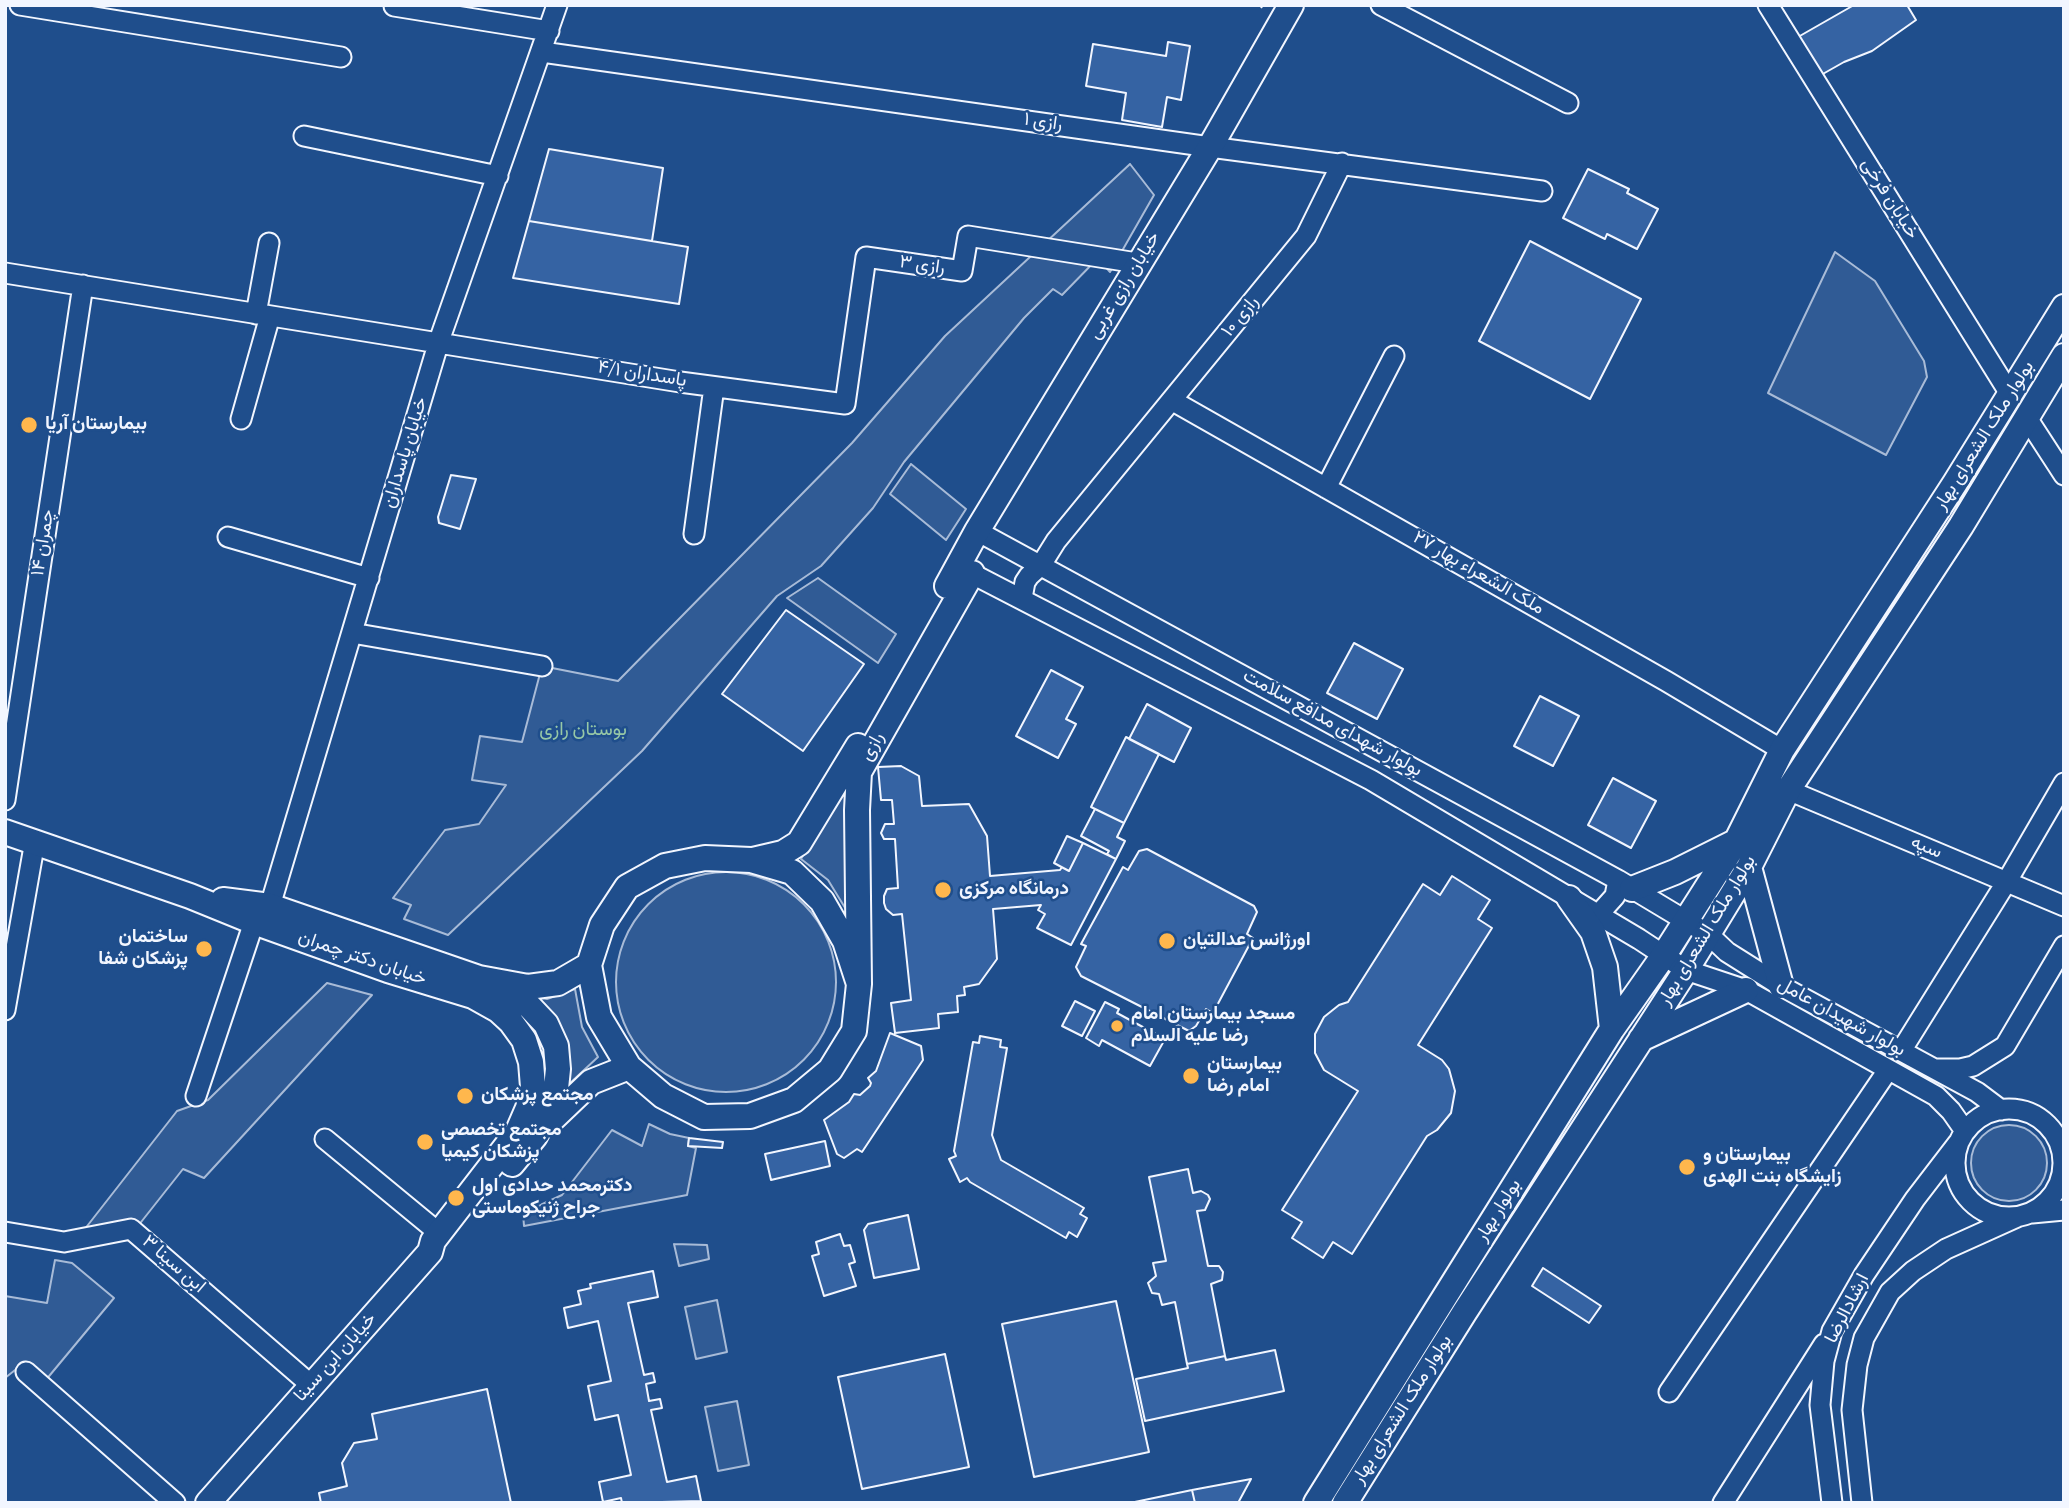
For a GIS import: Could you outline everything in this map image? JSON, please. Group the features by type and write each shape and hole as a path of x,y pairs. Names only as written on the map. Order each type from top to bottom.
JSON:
{"main road":[{"name":"خیابان رازی غربی","path":"965,569 977,531 1210,147 1291,5"},
{"name":"بولوار ملک الشعرای بهار","path":"1684,920 1736,842 1782,750 2064,307"},
{"name":"بولوار ملک الشعرای بهار","path":"1345,1503 1686,970 1749,867 1788,790 1961,526 2064,356"},
{"path":"2011,394 2027,418"},
{"name":"رازی","path":"751,860 783,853 799,843 965,569"},
{"name":"رازی","path":"589,965 599,1017 629,1067 663,1096 704,1117 750,1116 794,1100 830,1070 853,1031 859,984 859,772 965,569"},
{"name":"خیابان دکتر چمران","path":"5,831 190,896 262,914 388,970 473,996 498,1010 524,1040 531,1062 533,1087 518,1131 458,1209"},
{"path":"1625,885 1675,872 1736,842"},
{"path":"262,914 479,978 528,987 558,983 589,965 602,925 627,887 665,866 705,858 751,860 792,872 822,901 845,941 859,984"},
{"path":"1749,867 1780,986"},
{"path":"1569,898 1593,932 1605,967 1612,1029"},
{"name":"بولوار بهار","path":"1316,1503 1612,1029 1664,955 1684,920"},
{"path":"479,978 529,1006 546,1024 556,1046 558,1069 555,1098 535,1136"},
{"path":"1640,1040 1746,990"},
{"path":"435,1243 442,1248 535,1136 591,1082 629,1067"},
{"name":"خیابان ابن سینا","path":"208,1503 435,1243 458,1209"}],"street":[{"path":"19,5 341,57"},
{"name":"خیابان پاسداران","path":"196,1096 262,914 369,578 439,341 557,5"},
{"path":"1381,5 1567,103"},
{"name":"خیابان فرخی","path":"1768,5 2011,394"},
{"path":"394,6 549,31"},
{"name":"رازی ۱","path":"542,52 1210,147"},
{"path":"304,136 498,176"},
{"path":"1210,147 1542,191"},
{"name":"رازی ۱۰","path":"1022,598 1025,582 1041,565 1056,541 1306,236 1342,163"},
{"name":"رازی ۳","path":"845,404 866,257 962,271 968,236 1138,263"},
{"path":"241,419 263,315 269,243"},
{"name":"پاسداران ۴/۱","path":"5,272 714,387 845,404"},
{"name":"چمران ۱۴","path":"5,800 83,285"},
{"path":"1326,488 1394,356"},
{"path":"694,534 714,387"},
{"name":"ملک الشعراء بهار ۲۷","path":"1173,401 1666,681 1782,750"},
{"path":"2027,418 2064,475"},
{"name":"بولوار شهدای مدافع سلامت","path":"977,531 1625,885 1684,920"},
{"path":"228,537 369,578"},
{"name":"بولوار شهدای مدافع سلامت","path":"965,569 1371,780 1664,955"},
{"path":"352,633 542,666"},
{"path":"1901,1051 2007,881 2064,783"},
{"name":"سپه","path":"1788,790 2064,906"},
{"path":"5,1010 35,841"},
{"path":"1598,915 1611,903 1617,888 1625,885"},
{"name":"بولوار شهیدان عامل","path":"1684,920 1780,986 1978,1092 2001,1110"},
{"path":"1934,1069 1973,1066 2005,1046 2064,946"},
{"name":"بولوار شهیدان عامل","path":"1664,955 1686,970 1746,990 1936,1096 1951,1111 1962,1137"},
{"path":"1669,1392 1888,1070"},
{"path":"2041,1120 2051,1129 2062,1155 2063,1169 2052,1195 2043,1206 2024,1215 2003,1217 1989,1214 1977,1207 1959,1185 1955,1171 1955,1157 1962,1137 1975,1121 1987,1114 2015,1109 2064,1129"},
{"name":"ارشادالرضا","path":"1832,1503 1820,1405 1824,1361 1832,1331 1864,1275 1915,1199 1962,1137"},
{"path":"325,1139 435,1243"},
{"name":"ارشادالرضا","path":"1863,1503 1852,1410 1857,1365 1864,1338 1890,1292 1913,1270 1945,1250 2024,1215 2064,1210"},
{"name":"ابن سینا ۳","path":"5,1232 64,1242 131,1229 311,1385"},
{"path":"1723,1503 1832,1331"},
{"path":"26,1371 175,1503"}],"shaded area":[{"name":"بوستان رازی","path":"1130,164 1154,195 1110,272 1098,258 1062,295 1053,289 1024,318 904,462 873,508 821,566 777,596 642,751 448,935 404,919 411,905 393,898 445,830 479,824 506,785 472,780 480,736 522,742 542,666 618,681 852,443 945,336"},
{"path":"1835,252 1875,281 1924,361 1927,377 1886,455 1768,393"},
{"path":"911,464 966,509 946,540 890,494"},
{"path":"818,578 896,634 878,663 787,598"},
{"path":"847,781 847,911 828,880 801,859"},
{"path":"737,872 768,880 787,890 804,904 818,921 828,940 834,960 834,1004 828,1024 818,1043 804,1060 787,1074 758,1088 715,1092 694,1088 674,1079 656,1067 641,1052 620,1014 616,971 620,950 629,930 641,912 656,897 694,876"},
{"path":"327,983 372,995 204,1178 183,1169 134,1231 77,1239 177,1111 208,1100"},
{"path":"575,989 582,1027 598,1057 553,1099 558,1066 530,996 547,999"},
{"path":"649,1124 670,1134 689,1138 688,1146 696,1148 687,1195 524,1226 523,1213 562,1195 612,1130 642,1146"},
{"path":"2009,1125 2023,1128 2036,1136 2044,1149 2047,1163 2044,1177 2036,1190 2023,1198 2009,1201 1995,1198 1982,1190 1974,1177 1971,1163 1974,1149 1982,1136 1995,1128"},
{"path":"674,1244 707,1245 709,1259 679,1266"},
{"path":"55,1260 72,1263 114,1298 45,1381 24,1363 5,1378 5,1296 47,1303"},
{"path":"717,1300 727,1352 696,1359 685,1307"},
{"path":"737,1401 749,1465 718,1471 705,1407"}],"building":[{"path":"1854,5 1907,5 1916,20 1872,51 1821,75 1798,37"},
{"path":"1168,42 1190,46 1181,100 1167,97 1162,127 1122,120 1126,93 1086,86 1093,44 1166,56"},
{"path":"549,149 663,168 652,241 529,221"},
{"path":"1588,169 1629,189 1627,193 1658,209 1637,249 1607,234 1605,239 1563,218"},
{"path":"529,221 688,247 679,304 513,278"},
{"path":"1530,241 1641,299 1590,399 1479,341"},
{"path":"451,475 476,479 460,529 439,523 438,517"},
{"path":"786,610 864,664 803,751 722,694"},
{"path":"1354,643 1403,669 1377,719 1327,693"},
{"path":"1051,670 1083,687 1066,719 1076,724 1058,758 1016,736"},
{"path":"1540,696 1579,716 1553,766 1514,746"},
{"path":"1147,704 1191,728 1174,762 1129,739"},
{"path":"1126,737 1159,754 1124,823 1091,807"},
{"path":"901,766 919,776 922,806 969,804 987,836 990,876 1060,870 1062,867 1069,871 1083,843 1116,859 1071,945 1037,928 1045,914 1038,910 1041,905 993,909 997,959 979,984 964,987 965,995 957,996 958,1012 938,1014 939,1028 895,1033 891,1003 911,1000 902,914 893,915 884,903 887,889 898,888 895,839 884,839 881,833 885,824 894,824 892,800 881,800 878,767"},
{"path":"1613,778 1656,801 1631,848 1588,825"},
{"path":"1095,809 1124,823 1117,837 1125,841 1116,859 1107,854 1109,851 1081,836"},
{"path":"1067,836 1083,843 1069,871 1054,863"},
{"name":"اورژانس عدالتیان","path":"1147,849 1254,906 1257,912 1247,934 1253,938 1213,1013 1206,1009 1196,1026 1189,1031 1081,976 1076,967 1086,946 1081,944 1123,867 1128,870 1139,851"},
{"path":"1452,876 1490,900 1478,919 1492,928 1418,1045 1442,1060 1449,1069 1455,1091 1451,1113 1437,1130 1427,1136 1352,1254 1333,1242 1323,1258 1292,1238 1302,1222 1282,1210 1358,1091 1324,1070 1315,1053 1315,1034 1324,1017 1339,1005 1348,1002 1423,884 1440,895"},
{"path":"1075,1001 1095,1011 1082,1036 1062,1026"},
{"name":"مسجد بیمارستان امام رضا علیه السلام","path":"1105,1002 1119,1009 1117,1013 1165,1039 1150,1066 1102,1040 1099,1046 1086,1038"},
{"path":"890,1033 921,1046 923,1060 862,1152 857,1149 844,1158 837,1154 824,1120 849,1102 854,1094 860,1095 870,1086 868,1078 876,1071"},
{"path":"980,1036 1001,1040 1000,1047 1007,1048 992,1135 1001,1160 1084,1208 1080,1214 1087,1218 1077,1237 1069,1232 1066,1238 967,1178 960,1182 949,1159 956,1156 954,1151 973,1042 979,1043"},
{"path":"689,1138 723,1142 722,1148 688,1146"},
{"path":"825,1141 830,1166 771,1180 765,1154"},
{"path":"1188,1169 1193,1193 1201,1191 1210,1199 1205,1210 1197,1211 1208,1266 1219,1266 1223,1272 1222,1280 1211,1284 1225,1356 1187,1364 1175,1302 1162,1305 1159,1294 1152,1293 1148,1283 1156,1276 1153,1263 1166,1261 1149,1177"},
{"path":"908,1215 919,1269 874,1278 864,1230 868,1224"},
{"path":"840,1234 844,1246 850,1245 855,1262 849,1264 856,1286 824,1296 812,1256 819,1254 816,1242"},
{"path":"1543,1268 1601,1306 1589,1323 1532,1286"},
{"path":"653,1271 658,1297 628,1303 644,1375 653,1373 655,1382 646,1384 649,1401 660,1399 662,1408 651,1410 667,1482 696,1476 701,1501 622,1503 621,1498 603,1502 599,1482 631,1475 618,1415 595,1420 588,1386 611,1381 598,1321 568,1328 564,1308 581,1304 578,1291 591,1288 590,1284"},
{"path":"1116,1301 1149,1452 1034,1477 1002,1324"},
{"path":"1275,1350 1284,1391 1145,1421 1136,1379 1188,1368 1187,1364 1225,1356 1226,1360"},
{"path":"945,1354 969,1467 862,1489 838,1377"},
{"path":"487,1389 511,1503 321,1503 319,1493 347,1486 342,1463 354,1443 377,1439 372,1414"},
{"path":"1251,1479 1238,1503 1195,1503 1192,1490"},
{"path":"1192,1490 1195,1503 1130,1503"}],"place":[{"name":"بیمارستان آریا","path":"29,425"},
{"name":"درمانگاه مرکزی","path":"943,890"},
{"name":"اورژانس عدالتیان","path":"1167,941"},
{"name":"ساختمان پزشکان شفا","path":"204,949"},
{"name":"مسجد بیمارستان امام رضا علیه السلام","path":"1117,1026"},
{"name":"بیمارستان امام رضا","path":"1191,1076"},
{"name":"مجتمع پزشکان","path":"465,1096"},
{"name":"مجتمع تخصصی پزشکان کیمیا","path":"425,1142"},
{"name":"بیمارستان و زایشگاه بنت الهدی","path":"1687,1167"},
{"name":"دکترمحمد حدادی اول جراح ژنیکوماستی","path":"456,1198"}]}
